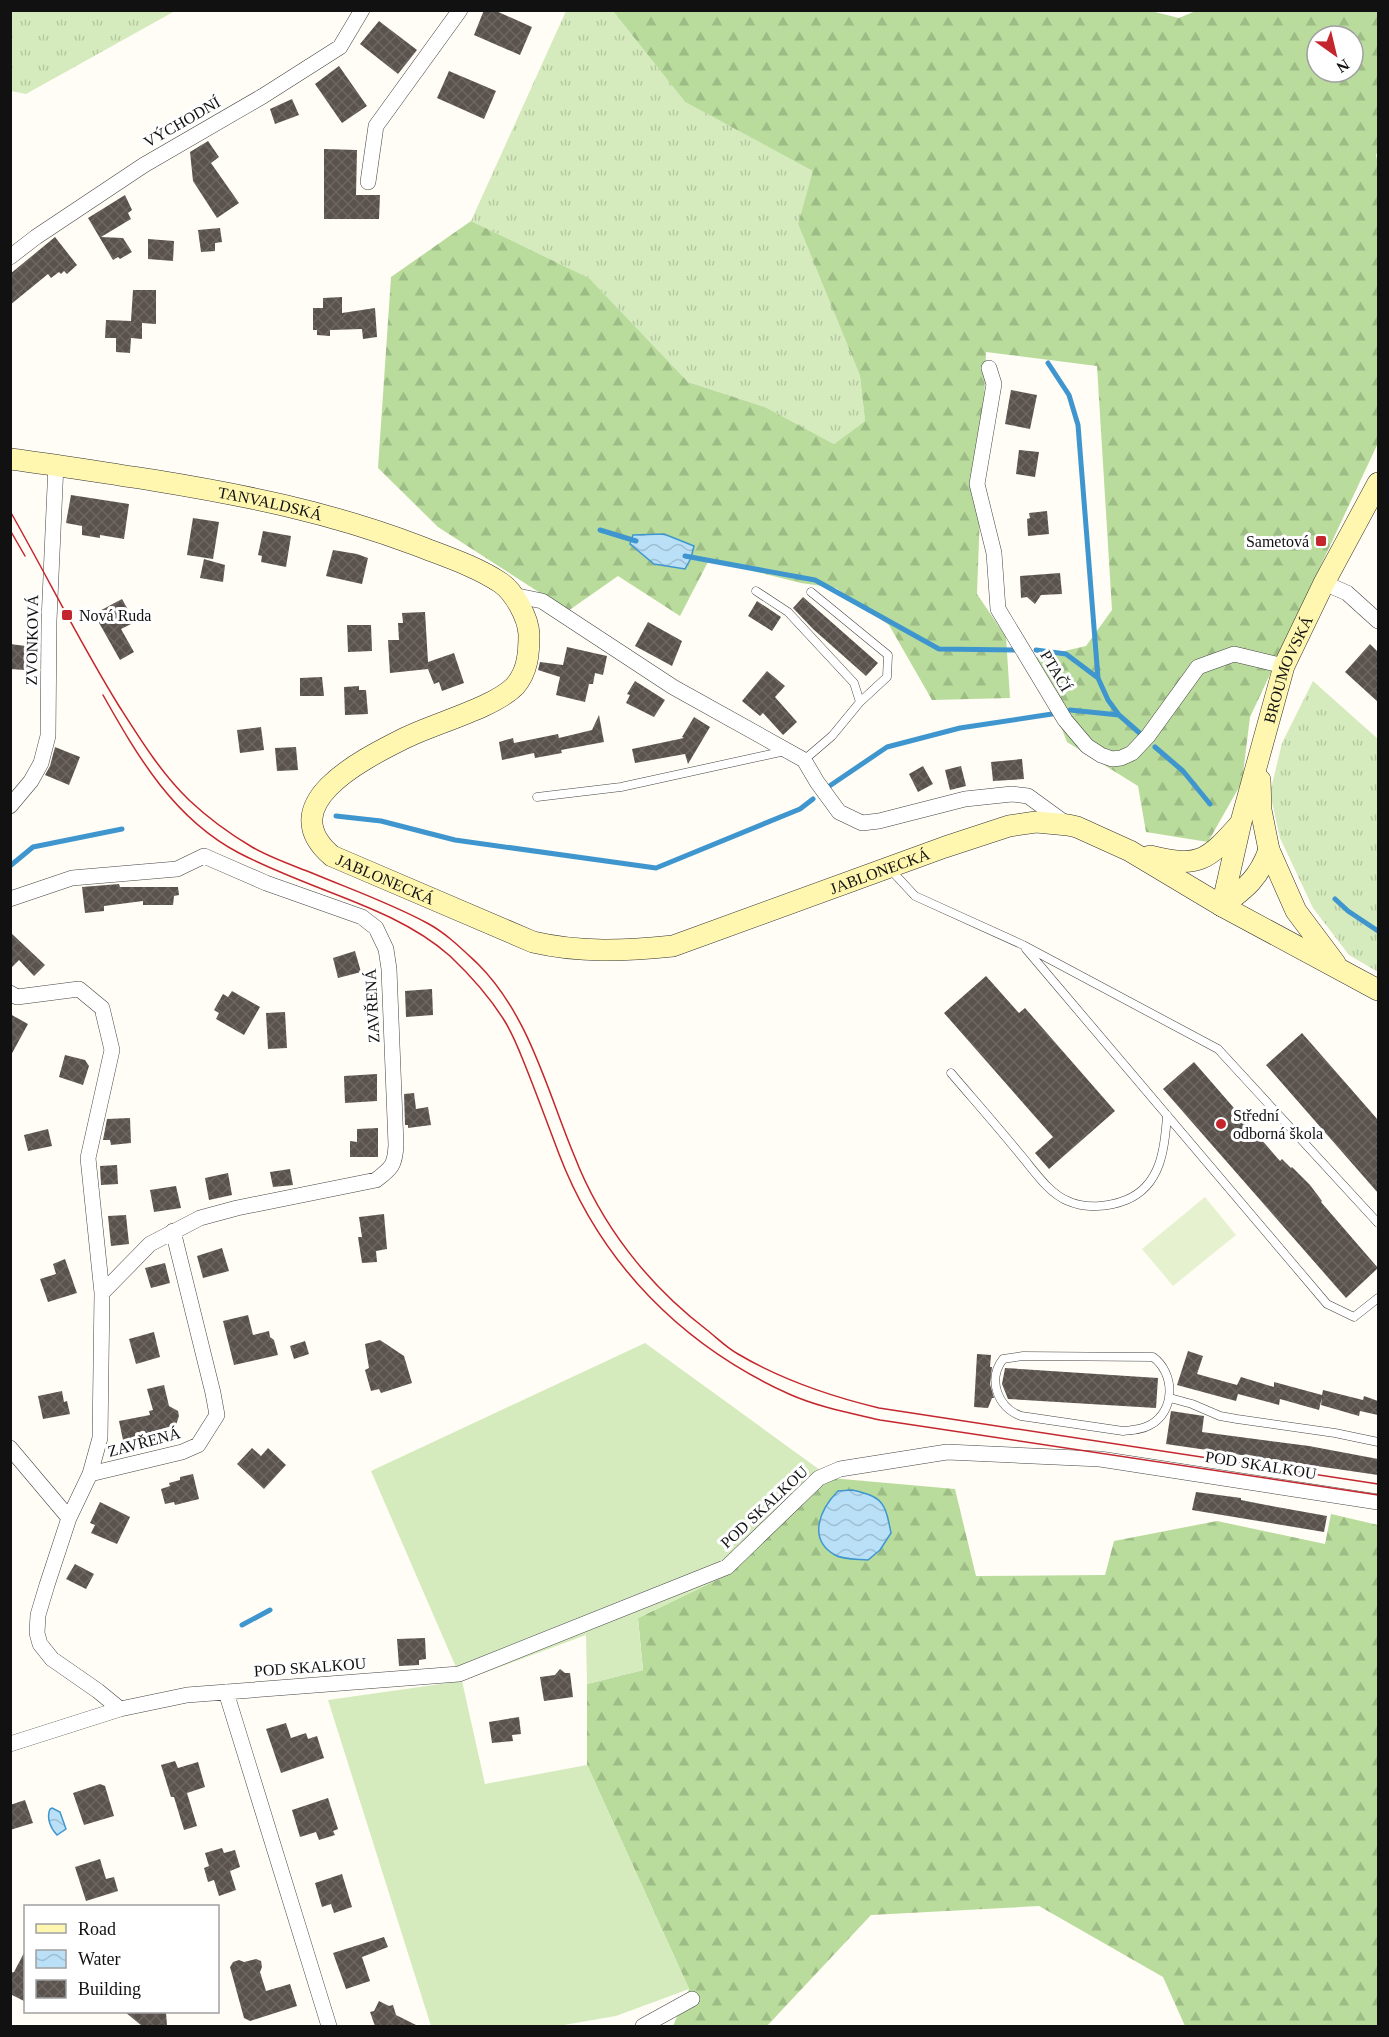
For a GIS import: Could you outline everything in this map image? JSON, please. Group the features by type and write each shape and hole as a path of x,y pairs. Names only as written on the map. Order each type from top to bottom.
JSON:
{"main road":[{"name":"TANVALDSKÁ","path":"10,459 56,464 263,499 325,515 438,553 497,580 513,595"},
{"name":"BROUMOVSKÁ","path":"1222,906 1241,822 1284,666 1324,583 1378,483"},
{"name":"JABLONECKÁ","path":"513,595 529,625 529,650 525,670 515,686 495,700 403,739 367,759 319,796 310,822 318,844 332,856 533,942 591,951 641,950 673,946 1009,826 1036,822 1068,825 1130,851 1222,906 1378,990"},
{"name":"BROUMOVSKÁ","path":"1259,759 1260,810 1269,849 1296,911 1339,969"},
{"name":"BROUMOVSKÁ","path":"1130,851 1185,863 1200,859 1217,849 1241,822"},
{"path":"1222,906 1255,879 1269,849"}],"street":[{"name":"VÝCHODNÍ","path":"10,257 144,165 263,96 340,47 362,10"},
{"path":"368,182 376,126 459,10"},
{"name":"PTAČÍ","path":"989,368 994,384 976,484 994,553 998,609 1065,720 1087,746 1112,759 1132,753 1148,736 1198,667 1234,654 1284,666"},
{"name":"ZVONKOVÁ","path":"10,806 31,781 40,763 48,736 50,600 56,464"},
{"path":"1324,583 1347,593 1378,621"},
{"path":"513,595 542,601 673,687 804,760"},
{"name":"JABLONECKÁ","path":"804,760 816,782 839,812 862,823 879,821 964,799 1012,794 1028,796 1068,825"},
{"name":"ZAVŘENÁ","path":"10,899 72,878 177,868 204,856 266,883 362,917 376,928 386,950 389,969 396,1145 396,1161 391,1168 376,1180 237,1208 200,1218 150,1244 102,1293"},
{"name":"ZAVŘENÁ","path":"10,993 17,997 79,988 102,1008 112,1050 88,1158 102,1293 100,1438 90,1474 69,1518 38,1615 37,1633 40,1644 52,1659 120,1709"},
{"name":"ZAVŘENÁ","path":"90,1474 182,1452 198,1445 217,1415 173,1231"},
{"path":"10,1448 69,1518"},
{"name":"POD SKALKOU","path":"10,1744 120,1709 187,1695 459,1674 727,1567 819,1478 840,1469 947,1452 1100,1459 1378,1502"},
{"path":"226,1692 329,2026"},
{"path":"643,2026 692,1999"}],"lane":[{"path":"756,591 788,612 854,683 860,702"},
{"path":"804,760 832,736 860,702 887,677 888,655 811,592"},
{"path":"537,797 621,787 786,751"},
{"path":"888,868 915,896 1023,945 1218,1049 1378,1223"},
{"path":"1023,945 1327,1304 1354,1317 1378,1298"},
{"path":"951,1073 1046,1184 1066,1201 1079,1205 1113,1204 1127,1200 1148,1186 1160,1163 1165,1143 1167,1115"},
{"path":"1023,1356 1153,1358 1166,1372 1170,1398 1165,1411 1152,1424 1137,1430 1123,1431 1021,1416 1009,1412 997,1392 997,1366 1003,1359 1023,1356"},
{"path":"1170,1398 1220,1416 1335,1433 1378,1442"}],"green space":[{"path":"11,10 175,11 26,94 11,91"},
{"path":"1147,10 1179,18 1198,10 1378,11 1378,151 1376,155 1378,164 1378,443 1250,717 1242,782 1208,842 1146,832 1138,786 1067,742 1034,658 1086,646 1112,610 1097,366 986,352 977,594 1006,637 1010,698 932,700 889,625 836,588 801,583 709,560 680,616 618,576 568,611 438,527 378,468 391,277 471,221 589,278 688,382 765,407 834,444 865,421 860,376 798,224 813,171 685,102 613,11"},
{"path":"566,11 613,11 685,102 814,171 798,224 860,376 865,421 834,444 765,407 688,382 589,278 471,221"},
{"path":"1313,681 1378,739 1378,972 1349,955 1313,908 1280,838 1270,793 1282,743"},
{"path":"1205,1197 1236,1235 1173,1286 1142,1249"},
{"path":"645,1343 831,1478 727,1575 638,1618 643,1670 587,1684 586,1635 462,1681 371,1471"},
{"path":"831,1478 955,1489 976,1576 1105,1575 1114,1541 1217,1521 1325,1544 1331,1514 1378,1525 1378,2026 1185,2026 1163,1977 1039,1906 871,1915 767,2026 673,2026 689,1989 587,1765 587,1684 643,1670 638,1618 727,1575"},
{"path":"462,1681 485,1784 587,1765 689,1989 616,2016 558,2026 431,2026 328,1700"}],"water":[{"path":"664,534 694,546 685,569 654,564 630,544 633,535"},
{"path":"852,1490 870,1495 881,1502 887,1514 891,1533 880,1550 868,1560 838,1557 821,1541 819,1524 826,1506 838,1491"},
{"path":"52,1808 60,1812 66,1829 57,1835 49,1820 49,1812"}],"building":[{"path":"484,10 494,10 532,27 520,55 474,35"},
{"path":"379,21 417,50 398,74 360,44"},
{"path":"339,66 367,106 342,123 315,84"},
{"path":"449,71 496,91 484,119 437,98"},
{"path":"292,99 299,115 275,124 270,109"},
{"path":"208,141 219,157 211,163 239,203 217,218 193,181 190,152"},
{"path":"324,149 357,150 356,195 380,195 379,219 324,219"},
{"path":"125,195 132,210 128,213 131,219 101,237 123,238 132,252 113,260 88,218"},
{"path":"220,228 222,242 215,243 215,251 201,252 198,230"},
{"path":"55,237 77,265 67,274 64,271 61,274 59,272 51,278 48,274 10,305 10,274"},
{"path":"148,239 174,241 173,261 148,259"},
{"path":"133,290 156,290 156,324 142,323 142,339 131,338 130,353 116,352 116,338 105,338 106,320 131,321"},
{"path":"342,297 342,313 375,308 377,337 363,339 362,329 330,330 330,336 317,335 317,330 313,330 313,308 323,308 323,298"},
{"path":"1011,390 1037,395 1030,429 1005,424"},
{"path":"1019,450 1039,452 1035,477 1016,474"},
{"path":"71,495 129,504 124,539 82,535 82,526 66,523"},
{"path":"1047,511 1049,534 1028,536 1029,513"},
{"path":"193,518 219,522 213,559 187,555"},
{"path":"263,531 291,536 286,567 261,562 262,556 258,555"},
{"path":"333,550 368,558 362,584 326,576"},
{"path":"204,559 225,565 223,582 200,578"},
{"path":"1060,573 1062,594 1041,595 1035,604 1027,597 1021,598 1020,576"},
{"path":"803,597 878,663 866,676 793,608"},
{"path":"122,599 135,622 121,629 134,652 120,660 94,614"},
{"path":"757,601 781,617 772,631 748,616"},
{"path":"425,612 428,662 454,653 464,683 442,691 439,682 434,684 428,669 390,673 388,640 399,640 398,623 403,623 402,613"},
{"path":"648,622 682,641 672,666 635,646"},
{"path":"347,625 371,625 372,651 348,652"},
{"path":"10,644 26,646 25,670 10,669"},
{"path":"1370,644 1378,652 1378,702 1345,672"},
{"path":"567,647 607,656 603,675 595,673 593,684 589,684 585,702 556,695 560,677 538,670 540,662 563,665"},
{"path":"767,671 785,686 775,697 797,722 783,735 763,713 760,716 742,701"},
{"path":"322,677 324,696 300,696 300,678"},
{"path":"635,681 665,700 654,717 626,703 630,695 627,694"},
{"path":"359,686 359,690 366,690 368,714 345,715 344,687"},
{"path":"599,715 604,742 561,750 562,753 535,758 534,753 502,760 499,742 513,738 514,743 558,734 559,738 592,730"},
{"path":"694,717 710,727 688,764 685,754 635,763 632,749 684,738 682,737"},
{"path":"261,727 264,750 240,753 237,730"},
{"path":"55,747 80,757 69,785 45,775"},
{"path":"296,747 298,770 277,771 275,748"},
{"path":"1022,759 1024,779 993,781 991,762"},
{"path":"923,766 933,784 918,792 909,774"},
{"path":"961,766 966,786 950,790 945,770"},
{"path":"119,884 120,887 178,887 179,895 174,896 173,905 143,905 143,901 104,906 104,911 85,913 82,887"},
{"path":"10,932 45,965 34,976 19,960 10,969"},
{"path":"355,951 361,972 338,978 333,958"},
{"path":"986,976 1019,1013 1025,1008 1115,1111 1049,1169 1035,1153 1053,1137 944,1013"},
{"path":"432,989 433,1015 406,1017 405,991"},
{"path":"232,991 260,1007 244,1035 216,1019 219,1013 214,1010 223,994 228,997"},
{"path":"285,1012 287,1048 268,1049 266,1013"},
{"path":"10,1014 28,1024 10,1057"},
{"path":"1302,1033 1378,1120 1378,1193 1266,1065"},
{"path":"65,1055 85,1060 89,1066 83,1085 59,1077"},
{"path":"1194,1062 1280,1161 1282,1159 1292,1167 1310,1185 1321,1202 1378,1268 1346,1298 1163,1089"},
{"path":"377,1074 377,1101 345,1103 344,1076"},
{"path":"414,1093 416,1109 428,1107 431,1125 408,1128 408,1125 405,1125 404,1094"},
{"path":"130,1118 131,1143 111,1145 110,1140 103,1140 107,1119"},
{"path":"378,1128 378,1157 350,1157 350,1141 357,1142 357,1129"},
{"path":"48,1129 52,1146 28,1151 24,1135"},
{"path":"117,1165 118,1184 101,1185 100,1166"},
{"path":"290,1169 293,1185 273,1187 270,1172"},
{"path":"228,1173 232,1195 209,1200 205,1178"},
{"path":"176,1186 181,1208 154,1212 150,1190"},
{"path":"384,1214 387,1249 376,1251 377,1262 362,1263 358,1237 362,1237 359,1217"},
{"path":"126,1215 129,1244 111,1246 108,1216"},
{"path":"222,1248 229,1271 203,1278 197,1256"},
{"path":"65,1259 77,1293 48,1302 40,1279 56,1274 53,1264"},
{"path":"165,1263 170,1283 151,1288 145,1268"},
{"path":"248,1315 253,1335 269,1331 278,1355 234,1365 223,1321"},
{"path":"154,1332 160,1357 136,1364 129,1339"},
{"path":"380,1340 404,1356 412,1383 381,1393 379,1389 371,1391 365,1370 369,1368 365,1344"},
{"path":"305,1341 309,1354 294,1359 290,1346"},
{"path":"1188,1351 1203,1356 1197,1374 1237,1385 1241,1377 1274,1387 1274,1382 1322,1395 1323,1390 1363,1400 1364,1396 1378,1401 1378,1415 1360,1411 1359,1416 1321,1405 1322,1397 1319,1410 1280,1399 1279,1405 1238,1394 1236,1401 1177,1385"},
{"path":"977,1354 991,1355 990,1384 994,1398 988,1408 974,1407"},
{"path":"1005,1368 1158,1378 1156,1408 1008,1399 1002,1384"},
{"path":"164,1385 169,1406 178,1411 176,1425 140,1435 143,1447 123,1440 119,1421 150,1415 149,1411 153,1410 147,1389"},
{"path":"62,1391 70,1414 43,1419 38,1396"},
{"path":"1171,1411 1204,1416 1202,1432 1309,1446 1378,1459 1378,1475 1166,1444"},
{"path":"252,1448 261,1456 268,1448 286,1465 264,1489 237,1464"},
{"path":"193,1474 199,1499 175,1505 174,1502 165,1504 161,1489 170,1486 169,1483 180,1480 180,1477"},
{"path":"1196,1492 1241,1498 1241,1500 1327,1516 1324,1532 1192,1510"},
{"path":"100,1502 130,1517 117,1544 91,1533 95,1525 90,1523"},
{"path":"75,1564 94,1574 86,1589 66,1579"},
{"path":"425,1638 426,1659 419,1660 419,1665 399,1666 397,1639"},
{"path":"560,1669 565,1673 570,1673 573,1697 544,1701 540,1677 555,1675"},
{"path":"519,1717 521,1734 512,1735 513,1741 492,1743 489,1722"},
{"path":"286,1723 291,1738 306,1733 308,1739 317,1736 324,1758 281,1773 266,1729"},
{"path":"175,1761 178,1768 198,1762 205,1787 187,1793 197,1826 184,1830 161,1765"},
{"path":"100,1784 105,1786 114,1816 84,1825 73,1793"},
{"path":"328,1798 338,1829 333,1831 335,1835 319,1840 316,1832 300,1837 292,1810"},
{"path":"25,1800 33,1823 10,1830 10,1805"},
{"path":"222,1848 224,1853 235,1850 240,1867 230,1871 236,1890 219,1896 214,1880 208,1882 204,1868 209,1866 205,1853"},
{"path":"100,1859 106,1879 114,1877 118,1891 86,1901 75,1867"},
{"path":"342,1874 352,1907 334,1913 331,1904 322,1907 315,1883"},
{"path":"384,1937 388,1947 362,1957 370,1981 346,1989 333,1953"},
{"path":"24,1953 24,2001 10,1994 10,1973 14,1972"},
{"path":"256,1959 261,1961 260,1972 266,1991 290,1984 297,2006 250,2021 244,2018 230,1967 233,1962 239,1960 244,1962"},
{"path":"379,2001 389,2006 393,2005 396,2015 418,2026 375,2026 370,2012 374,2011"},
{"path":"126,2013 166,2013 167,2026 142,2026"}],"waterway":[{"path":"1048,363 1069,395 1078,425 1098,678"},
{"path":"600,530 636,541"},
{"path":"685,556 815,580 939,649 1015,650"},
{"path":"1036,650 1066,654 1098,678 1108,700 1119,715"},
{"path":"1070,710 1119,715 1143,736"},
{"path":"828,787 887,747 960,728 1052,714"},
{"path":"1155,747 1183,771 1210,804"},
{"path":"336,816 381,821 455,840 656,868 800,809 813,799"},
{"path":"10,866 33,847 122,829"},
{"path":"1335,899 1348,911 1378,931"},
{"path":"242,1625 270,1610"}],"tram line":[{"path":"10,511 119,706 160,767 189,800 219,825 259,851 384,903 434,927 478,964 496,984 524,1030 585,1181 612,1229 665,1294 730,1349 789,1379 842,1398 879,1408 1378,1484"},
{"path":"10,530 25,556"},
{"path":"103,695 144,763 195,823 216,839 259,863 372,909 421,934 450,956 479,986 510,1031 559,1154 577,1194 598,1231 622,1266 650,1297 714,1352 789,1394 811,1403 880,1420 1378,1495"}],"place":[{"name":"Sametová","path":"1321,541"},
{"name":"Nová Ruda","path":"67,615"},
{"name":"Střední odborná škola","path":"1221,1124"}]}
